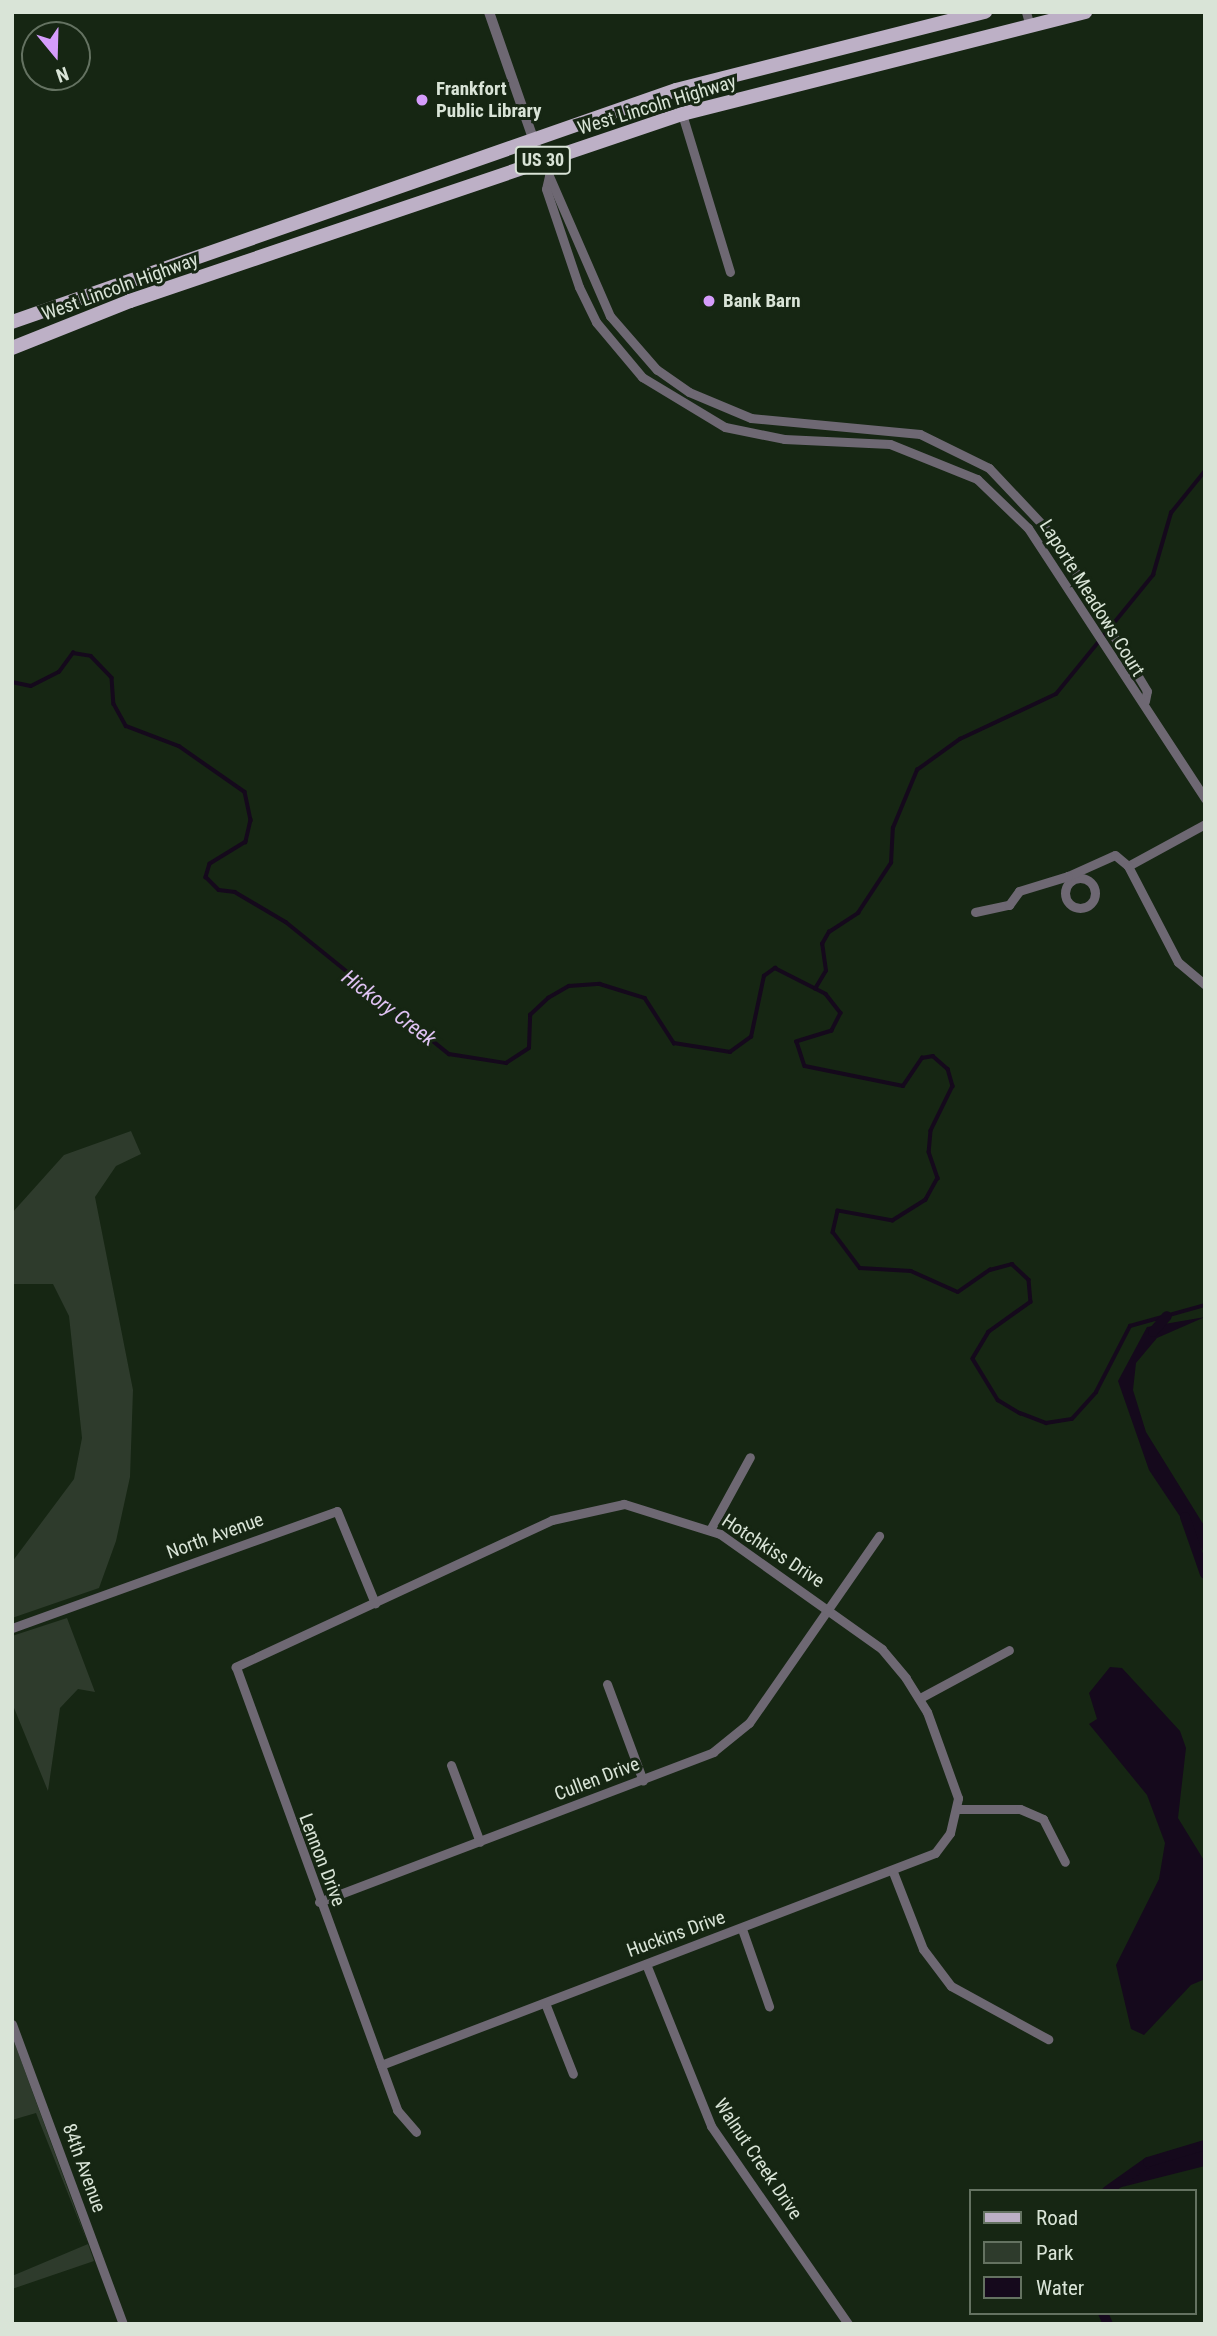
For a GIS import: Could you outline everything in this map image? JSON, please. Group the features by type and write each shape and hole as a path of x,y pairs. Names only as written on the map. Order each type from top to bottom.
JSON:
{"main road":[{"name":"West Lincoln Highway","path":"12,322 532,138 676,90 985,12"},
{"name":"West Lincoln Highway","path":"12,348 541,161 682,114 1028,19 1086,12"}],"street":[{"path":"489,12 541,161"},
{"path":"682,114 730,272"},
{"name":"Laporte Meadows Court","path":"541,161 610,316 657,370 689,392 751,418 906,431 989,468 1054,537 1147,691 1145,702"},
{"name":"Laporte Meadows Court","path":"549,176 546,189 579,287 596,322 642,377 724,426 784,439 890,444 977,479 1028,528 1133,697 1145,702 1205,799"},
{"path":"1128,866 1205,824"},
{"path":"975,912 1009,905 1019,891 1070,878 1115,855 1128,866 1178,962 1205,985"},
{"path":"710,1530 750,1457"},
{"name":"Hotchkiss Drive","path":"236,1667 580,1510 624,1504 710,1530 828,1609 882,1649 920,1698 959,1809"},
{"name":"North Avenue","path":"12,1628 337,1511 375,1603"},
{"name":"Cullen Drive","path":"319,1902 713,1752 749,1723 879,1536"},
{"path":"920,1698 1009,1650"},
{"name":"Lennon Drive","path":"236,1667 319,1902 397,2110 416,2133"},
{"path":"607,1684 643,1780"},
{"path":"451,1765 480,1842"},
{"path":"959,1809 1020,1809 1043,1819 1065,1862"},
{"name":"Huckins Drive","path":"381,2064 893,1872 935,1853 959,1809"},
{"path":"893,1872 923,1949 951,1986 1048,2039"},
{"path":"742,1928 769,2006"},
{"name":"Walnut Creek Drive","path":"646,1964 712,2126 848,2324"},
{"path":"545,2003 573,2074"},
{"name":"84th Avenue","path":"12,2024 123,2324"}],"green space":[{"path":"131,1131 141,1154 116,1166 95,1197 133,1390 130,1477 116,1541 99,1588 12,1618 12,1562 74,1479 82,1438 69,1316 53,1284 12,1284 12,1213 64,1155"},
{"path":"67,1618 95,1692 78,1689 60,1708 48,1791 12,1703 12,1636"},
{"path":"12,2036 88,2244 36,2113 12,2120"},
{"path":"88,2244 94,2261 12,2289 12,2276"}],"water":[{"path":"1205,1317 1157,1338 1136,1363 1133,1390 1146,1432 1205,1527 1205,1554 1149,1470 1118,1381 1147,1327"},
{"path":"1110,1667 1122,1668 1180,1731 1186,1748 1178,1818 1205,1862 1205,1979 1191,1985 1144,2035 1131,2029 1116,1965 1159,1879 1165,1843 1147,1795 1089,1724 1097,1719 1089,1693"},
{"path":"1205,2148 1205,2166 1109,2189 1139,2168"}],"waterway":[{"path":"815,989 826,971 822,944 829,932 858,913 891,863 893,828 917,770 960,739 1056,694 1153,575 1171,513 1205,471"},
{"name":"Hickory Creek","path":"12,682 31,686 59,672 73,653 91,656 112,678 114,704 126,726 179,746 245,792 251,820 246,842 210,864 206,877 219,890 235,892 286,922 449,1054 506,1063 529,1048 530,1015 548,998 569,986 600,984 645,998 674,1043 730,1052 751,1037 764,976 775,968 826,994 841,1013 832,1031 797,1042 805,1066 903,1086 922,1058 933,1056 948,1069 953,1086 931,1131 929,1152 938,1178 926,1200 893,1221 838,1211 833,1232 860,1268 911,1271 958,1292 990,1270 1012,1264 1029,1280 1031,1302 989,1332 973,1359 998,1400 1020,1413 1046,1423 1072,1419 1096,1392 1130,1326 1205,1305"},
{"path":"1153,1332 1167,1316"},
{"path":"1185,1517 1205,1574"},
{"path":"1110,2189 1148,2162 1205,2145"},
{"path":"1104,2315 1108,2324"}],"place":[{"name":"Frankfort Public Library","path":"422,100"},
{"name":"Bank Barn","path":"709,301"}]}
